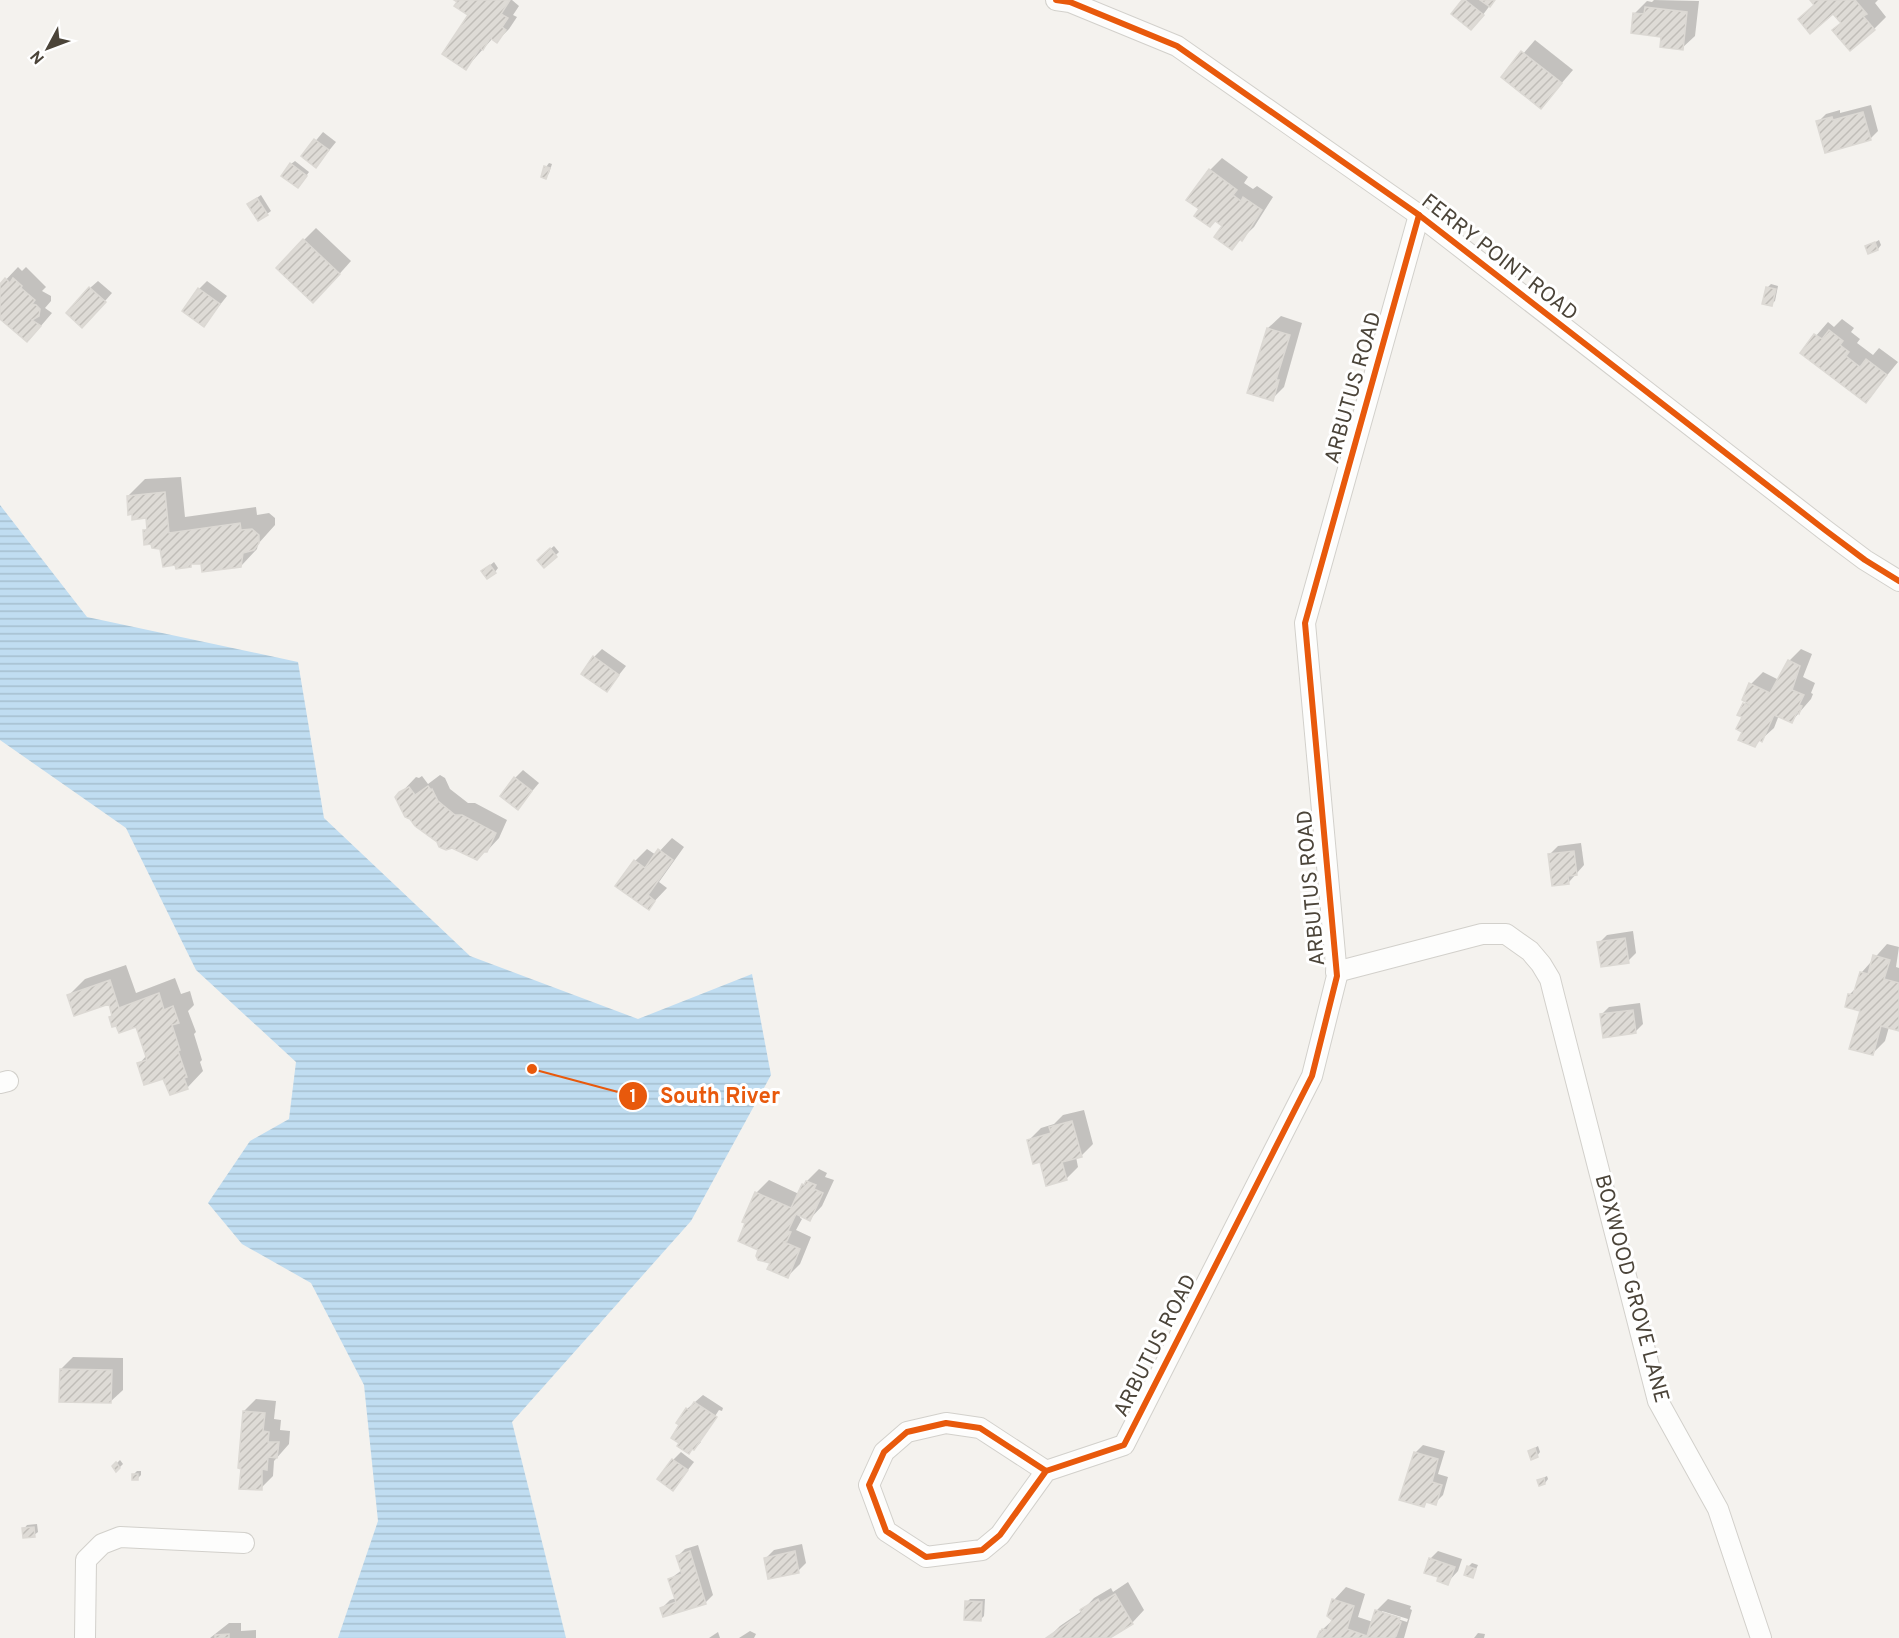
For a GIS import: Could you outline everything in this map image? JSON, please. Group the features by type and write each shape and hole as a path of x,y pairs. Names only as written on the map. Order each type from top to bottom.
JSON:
{"street":[{"name":"FERRY POINT ROAD","path":"1056,0 1070,2 1177,46 1419,216 1865,561 1899,581"},
{"name":"ARBUTUS ROAD","path":"1046,1471 1124,1445 1312,1076 1336,972 1305,623 1419,216"},
{"name":"BOXWOOD GROVE LANE","path":"1336,972 1482,934 1506,934 1530,951 1541,964 1550,979 1658,1401 1718,1509 1761,1638"},
{"path":"946,1423 980,1428 1046,1471 1000,1535 982,1550 926,1557 886,1531 869,1485 884,1452 907,1432 946,1423"},
{"path":"85,1638 86,1560 102,1544 120,1538 244,1543"}],"water":[{"path":"0,505 87,617 298,662 324,818 470,956 638,1019 752,974 771,1075 691,1221 512,1422 566,1638 338,1638 378,1521 364,1385 311,1283 242,1244 208,1203 250,1141 289,1119 296,1062 196,970 126,828 0,740"}],"building":[{"path":"454,0 510,0 501,14 508,18 502,27 506,30 497,43 490,38 483,50 480,48 466,70 442,54 468,15 454,6 457,2"},
{"path":"1462,0 1484,15 1471,30 1451,14"},
{"path":"1480,0 1495,0 1490,7"},
{"path":"1810,0 1855,0 1867,14 1863,16 1875,30 1850,51 1832,30 1841,23 1833,14 1810,34 1798,19 1814,5"},
{"path":"1645,7 1687,12 1683,50 1660,47 1661,37 1631,33 1633,13 1644,14"},
{"path":"1521,51 1562,83 1541,109 1501,77"},
{"path":"1863,112 1871,140 1825,153 1816,121 1832,117 1833,120"},
{"path":"314,139 329,150 316,168 301,156"},
{"path":"290,163 307,176 298,188 281,176"},
{"path":"544,166 550,168 546,179 541,177"},
{"path":"1209,169 1237,190 1233,195 1241,201 1243,197 1262,210 1242,241 1240,239 1232,250 1214,237 1222,226 1215,221 1210,227 1194,216 1199,209 1186,200"},
{"path":"257,198 268,215 258,221 247,204"},
{"path":"303,239 340,274 313,303 276,268"},
{"path":"1875,242 1878,250 1868,254 1865,246"},
{"path":"5,278 10,283 13,278 35,300 32,304 40,309 39,316 32,320 41,326 27,342 0,319 0,284"},
{"path":"89,287 106,302 82,328 66,313"},
{"path":"1766,287 1776,289 1772,306 1762,304"},
{"path":"198,288 220,304 204,327 182,311"},
{"path":"1267,328 1290,335 1276,380 1279,380 1273,401 1247,393"},
{"path":"1829,330 1843,341 1840,345 1849,352 1846,356 1860,367 1866,359 1887,375 1866,403 1800,353 1814,334 1822,339"},
{"path":"165,492 169,533 240,523 241,530 252,529 259,535 259,543 254,550 243,553 241,567 202,572 201,564 191,564 191,567 176,569 175,565 163,567 160,549 152,548 151,544 144,545 143,530 147,530 146,518 132,520 132,514 128,515 127,496"},
{"path":"550,548 557,557 544,568 537,560"},
{"path":"490,565 496,573 487,579 481,571"},
{"path":"593,656 619,675 607,692 581,674"},
{"path":"1788,660 1800,666 1792,690 1804,695 1799,705 1802,706 1799,714 1797,712 1792,723 1774,715 1762,742 1759,740 1755,747 1738,740 1742,732 1736,729 1742,717 1737,715 1743,703 1749,706 1742,700 1749,683 1770,693"},
{"path":"514,777 532,791 518,810 500,796"},
{"path":"428,786 438,801 455,815 462,815 496,833 487,852 484,852 477,860 452,848 446,850 439,847 437,842 405,817 395,797 409,787 415,795"},
{"path":"658,849 673,860 648,895 655,901 649,910 615,886 634,860 645,868"},
{"path":"1574,851 1577,875 1568,876 1569,884 1552,886 1548,854"},
{"path":"1625,938 1629,963 1601,967 1597,942"},
{"path":"1873,955 1890,960 1884,979 1899,983 1899,1031 1881,1026 1873,1055 1849,1049 1860,1011 1845,1007 1848,994 1853,995 1860,972 1868,974"},
{"path":"110,980 119,1008 159,993 164,1010 173,1006 179,1023 172,1025 187,1077 184,1078 188,1089 170,1095 163,1079 144,1085 137,1063 147,1060 136,1027 119,1033 116,1026 112,1027 109,1004 74,1016 67,995"},
{"path":"1633,1010 1636,1033 1603,1038 1600,1014"},
{"path":"1072,1121 1082,1157 1062,1162 1067,1180 1046,1186 1040,1162 1033,1164 1027,1140 1051,1133 1049,1127"},
{"path":"806,1181 816,1185 814,1189 823,1193 810,1221 796,1214 788,1231 791,1232 787,1241 784,1242 800,1249 788,1278 767,1269 770,1263 758,1260 756,1256 758,1250 738,1241 745,1223 742,1222 755,1192 791,1208 802,1184 804,1185"},
{"path":"60,1369 112,1370 111,1403 59,1402"},
{"path":"694,1402 717,1417 689,1454 677,1446 679,1443 671,1438 679,1425 676,1423 686,1408 689,1410"},
{"path":"243,1411 265,1413 263,1431 269,1432 268,1442 279,1442 277,1458 268,1457 267,1470 262,1469 262,1490 239,1489 241,1469 238,1468"},
{"path":"1535,1448 1538,1457 1531,1460 1528,1451"},
{"path":"1414,1452 1438,1459 1432,1482 1442,1485 1436,1505 1426,1502 1424,1507 1399,1500"},
{"path":"672,1459 688,1470 673,1491 657,1479"},
{"path":"116,1462 120,1468 116,1472 112,1466"},
{"path":"132,1474 138,1474 138,1480 132,1480"},
{"path":"1544,1478 1545,1484 1539,1486 1537,1480"},
{"path":"34,1527 35,1537 23,1538 22,1528"},
{"path":"690,1551 706,1604 663,1617 660,1608 676,1602 668,1579 682,1574 676,1556"},
{"path":"795,1551 799,1573 768,1579 764,1558"},
{"path":"1429,1558 1455,1567 1448,1585 1437,1581 1438,1577 1424,1573"},
{"path":"1467,1566 1476,1569 1473,1578 1464,1575"},
{"path":"1115,1594 1133,1624 1110,1638 1046,1638 1082,1613 1081,1609 1098,1599 1100,1603"},
{"path":"1332,1599 1354,1606 1347,1629 1367,1636 1375,1610 1400,1618 1401,1622 1396,1636 1394,1638 1317,1638 1322,1629 1327,1630 1332,1620 1327,1616"},
{"path":"965,1601 982,1602 981,1621 964,1620"},
{"path":"229,1634 229,1638 215,1638 215,1635"}],"cycle path":[{"path":"1056,0 1070,2 1177,46 1419,215 1825,530 1865,560 1899,581"},
{"path":"1046,1471 980,1428 946,1423 907,1432 884,1452 869,1485 886,1531 926,1557 982,1550 1000,1535 1046,1471 1124,1445 1312,1076 1337,976 1305,623 1419,215"}],"place":[{"name":"South River","path":"532,1069"}]}
